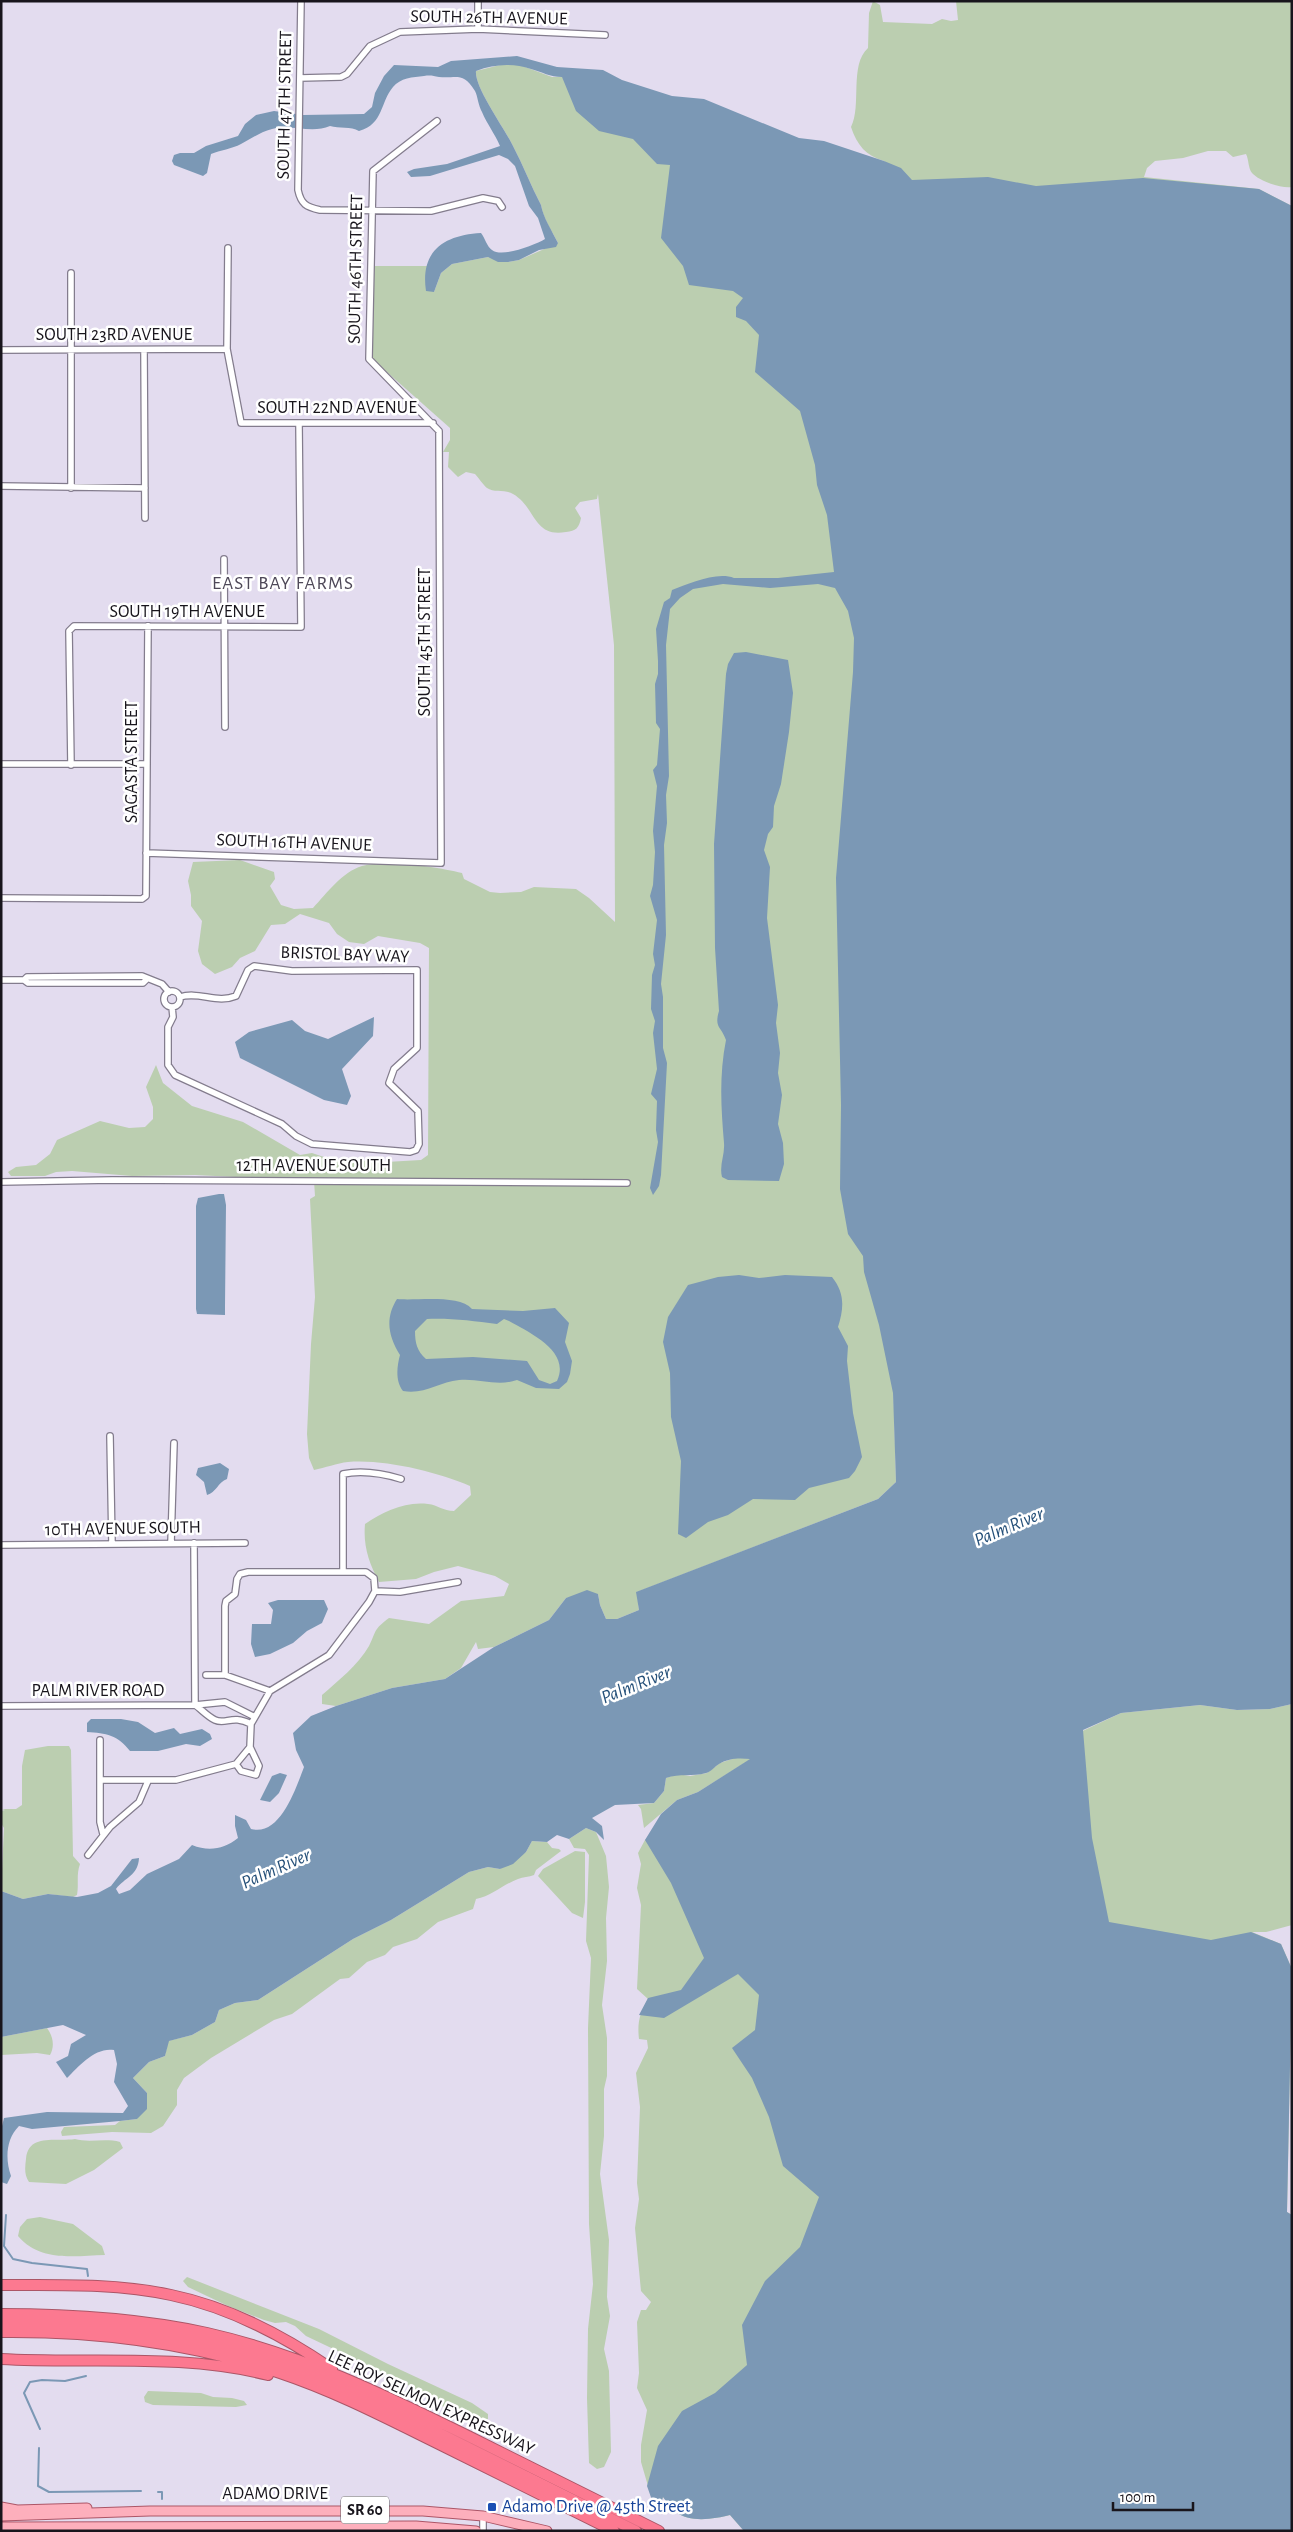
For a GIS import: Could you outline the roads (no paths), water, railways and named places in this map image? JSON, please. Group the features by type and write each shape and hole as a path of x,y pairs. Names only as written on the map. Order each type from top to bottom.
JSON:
{"highway":[{"path":"1,2279 19,2285"},
{"path":"1,2285 130,2289 171,2294 199,2302 261,2327 304,2350 348,2379"},
{"name":"LEE ROY SELMON EXPRESSWAY","path":"2,2323 98,2316 180,2328 247,2344 348,2379 388,2396 659,2531"},
{"path":"2,2323 77,2324 147,2331 204,2342 277,2362 363,2396 636,2531"},
{"name":"LEE ROY SELMON EXPRESSWAY","path":"2,2323 184,2347 271,2370 343,2397 614,2531"},
{"path":"1,2359 207,2364 254,2372 343,2397"},
{"path":"1,2366 24,2360"}],"main road":[{"path":"1,2507 17,2510 104,2507 116,2512"},
{"name":"ADAMO DRIVE","path":"1,2516 150,2511 416,2510 483,2516 547,2531"},
{"path":"149,2526 150,2511"},
{"name":"ADAMO DRIVE","path":"1,2527 416,2526 476,2531"},
{"path":"7,2531 17,2527"}],"street":[{"name":"SOUTH 47TH STREET","path":"301,1 298,190 300,200 306,207 320,210 372,210"},
{"path":"478,1 478,30"},
{"name":"SOUTH 26TH AVENUE","path":"300,78 341,77 348,74 370,46 400,32 478,30 605,35"},
{"name":"SOUTH 46TH STREET","path":"433,424 369,359 373,171 437,120"},
{"path":"372,210 431,211 483,198 498,201 502,207"},
{"path":"227,349 228,248"},
{"path":"70,273 71,488"},
{"name":"SOUTH 22ND AVENUE","path":"227,349 241,423 433,424"},
{"name":"SOUTH 23RD AVENUE","path":"1,350 227,349"},
{"path":"144,350 145,518"},
{"name":"SOUTH 19TH AVENUE","path":"71,764 69,631 74,626 301,627 299,424"},
{"name":"SOUTH 45TH STREET","path":"433,424 439,431 441,863"},
{"path":"1,486 145,488"},
{"path":"224,559 225,727"},
{"name":"SAGASTA STREET","path":"1,898 144,898 148,626"},
{"path":"1,764 147,764"},
{"name":"SOUTH 16TH AVENUE","path":"146,853 441,863"},
{"name":"BRISTOL BAY WAY","path":"172,1007 173,1017 168,1027 168,1065 175,1076 282,1124 296,1136 312,1144 401,1151 416,1150 419,1144 418,1111 389,1083 394,1069 417,1048 417,970 292,971 254,966 248,970 236,996 230,999 213,999 200,995 180,996"},
{"path":"1,980 24,980 28,983 78,983 143,982 147,979 162,984 169,992 174,992 180,996 179,1004 172,1007 165,1001 169,992"},
{"name":"12TH AVENUE SOUTH","path":"1,1182 112,1180 627,1183"},
{"path":"110,1436 112,1544"},
{"path":"171,1543 174,1443"},
{"path":"343,1571 343,1474 354,1472 380,1473 401,1479"},
{"path":"194,1543 195,1705 214,1720 221,1721 233,1718 242,1719 251,1724"},
{"name":"10TH AVENUE SOUTH","path":"1,1545 245,1543"},
{"path":"225,1675 225,1606 226,1601 235,1594 237,1579 240,1574 343,1571 370,1573 374,1578 375,1591 329,1654 270,1691 251,1724 250,1746 259,1766 256,1775 241,1771 236,1764"},
{"path":"375,1591 400,1592 458,1582"},
{"path":"206,1675 225,1675 270,1691"},
{"name":"PALM RIVER ROAD","path":"1,1706 195,1705 219,1701 255,1717"},
{"path":"233,1718 236,1708"},
{"path":"100,1740 100,1822 104,1834"},
{"path":"100,1780 186,1779 236,1764 250,1746"},
{"path":"88,1855 104,1834 140,1802 148,1780"},
{"path":"483,2516 483,2531"}],"water":[{"name":"Palm River","path":"517,56 557,67 603,70 622,80 672,96 704,99 799,138 824,141 884,161 901,168 912,180 988,177 1036,186 1143,178 1259,189 1292,206 1292,1704 1270,1709 1237,1710 1200,1705 1121,1713 1083,1730 1092,1838 1109,1922 1211,1940 1251,1932 1281,1944 1292,1969 1287,2212 1292,2215 1292,2531 744,2531 730,2515 710,2519 688,2518 676,2512 663,2497 660,2506 653,2503 647,2486 658,2446 682,2411 715,2393 747,2365 742,2325 765,2281 800,2247 819,2197 783,2166 769,2117 752,2078 732,2048 755,2030 759,1995 738,1974 664,2018 639,2015 648,1998 681,1990 704,1958 671,1883 645,1840 661,1814 677,1800 698,1792 750,1759 727,1761 706,1773 666,1778 664,1791 654,1803 615,1805 592,1818 602,1826 604,1840 596,1832 586,1828 569,1839 557,1835 547,1842 532,1841 526,1852 513,1864 500,1869 488,1867 469,1872 391,1920 353,1939 258,2000 235,2003 219,2010 215,2022 192,2035 169,2041 165,2056 149,2062 133,2078 147,2093 147,2109 137,2119 32,2129 19,2126 9,2143 7,2156 11,2176 7,2184 1,2182 1,2130 4,2118 47,2112 123,2113 128,2106 114,2082 117,2064 114,2050 100,2051 94,2054 67,2078 56,2062 68,2056 71,2044 86,2035 63,2025 1,2037 1,1891 23,1899 48,1894 77,1897 98,1893 111,1886 132,1859 139,1858 134,1873 116,1889 119,1894 130,1890 147,1874 179,1859 192,1845 210,1849 222,1847 238,1838 235,1815 246,1820 251,1829 261,1829 270,1826 285,1809 304,1767 296,1750 293,1733 311,1716 392,1688 445,1679 494,1647 549,1620 566,1598 587,1590 598,1594 606,1619 617,1619 639,1610 636,1592 878,1499 896,1482 893,1393 879,1325 864,1272 863,1256 848,1234 840,1189 841,1105 836,878 853,672 854,638 848,611 835,588 818,584 770,588 723,584 693,589 680,598 670,609 666,645 669,776 666,795 667,823 664,845 666,935 661,984 663,997 663,1048 667,1063 661,1175 659,1186 653,1195 650,1188 658,1142 656,1130 657,1101 651,1094 657,1069 653,1033 655,1021 651,1009 652,975 655,965 653,954 657,920 650,896 653,885 655,852 653,831 657,786 653,770 657,765 660,729 656,723 655,684 658,674 658,661 656,629 664,602 670,598 672,590 711,577 778,578 834,572 827,515 817,485 815,465 800,411 755,372 759,335 746,321 736,317 736,307 743,298 733,291 689,285 683,266 661,238 670,165 657,164 633,139 599,131 576,111 562,77 524,67 504,65 490,67 476,71 477,78 485,97 517,153 558,243 556,247 539,250 519,260 498,262 488,257 452,264 441,273 434,292 426,291 425,277 427,265 437,248 456,237 481,233 490,249 497,252 511,252 545,239 538,218 529,206 515,166 508,159 499,155 430,176 411,177 407,172 414,169 447,164 500,146 486,121 475,91 463,78 428,76 399,82 389,93 373,123 359,131 330,126 316,129 279,128 268,130 237,146 211,154 207,173 203,176 174,165 172,161 174,155 194,153 206,146 238,136 245,124 256,115 274,111 303,115 364,114 372,107 375,93 384,76 394,65 438,67 451,61"},
{"path":"746,652 788,660 793,693 781,784 774,806 773,827 768,834 764,850 770,867 767,918 778,1005 776,1023 780,1053 778,1073 782,1095 778,1124 783,1143 784,1164 779,1181 728,1180 722,1177 721,1173 724,1147 721,1104 726,1040 717,1021 719,1011 715,948 714,844 726,674 728,664 734,653"},
{"path":"374,1017 373,1036 342,1069 351,1096 347,1105 324,1100 240,1058 235,1042 249,1032 292,1020 305,1031 328,1039"},
{"path":"224,1194 226,1205 225,1315 197,1314 196,1206 198,1198"},
{"path":"739,1275 759,1278 785,1275 832,1277 839,1289 842,1301 838,1327 848,1346 847,1361 853,1413 862,1457 849,1478 809,1488 795,1500 753,1499 728,1515 708,1522 686,1538 678,1534 681,1461 671,1417 670,1373 663,1342 668,1317 688,1285 718,1277"},
{"path":"397,1299 437,1299 458,1301 472,1309 523,1311 555,1308 569,1323 565,1342 572,1361 567,1382 559,1389 536,1388 517,1380 495,1383 459,1380 425,1390 403,1391 398,1378 400,1355 389,1327 393,1306","holes":["427,1319 497,1324 504,1319 509,1321 537,1337 554,1352 560,1370 557,1381 550,1384 539,1380 527,1361 473,1357 426,1359 420,1353 417,1346 415,1331"]},
{"path":"220,1463 229,1469 227,1479 207,1495 204,1482 196,1475 198,1468"},
{"path":"278,1600 324,1600 328,1609 322,1623 307,1631 293,1643 270,1654 255,1657 251,1644 252,1624 271,1624 273,1610 268,1603"},
{"path":"91,1719 121,1719 138,1722 155,1733 174,1728 180,1734 202,1729 210,1734 212,1739 200,1746 186,1744 158,1751 130,1751 116,1738 100,1733 87,1732 87,1723"},
{"path":"280,1773 287,1775 279,1793 270,1802 260,1800 272,1776"}],"waterway":[{"path":"6,2215 4,2246 13,2259 87,2269 88,2276"},
{"path":"40,2429 24,2393 30,2382 42,2380 65,2381 86,2376"},
{"path":"39,2448 38,2486 49,2492 141,2491"},
{"path":"158,2492 162,2492 162,2499"}],"place":[{"name":"Adamo Drive @ 45th Street","path":"492,2507"}],"district":[{"name":"EAST BAY FARMS","path":"283,583"}]}
